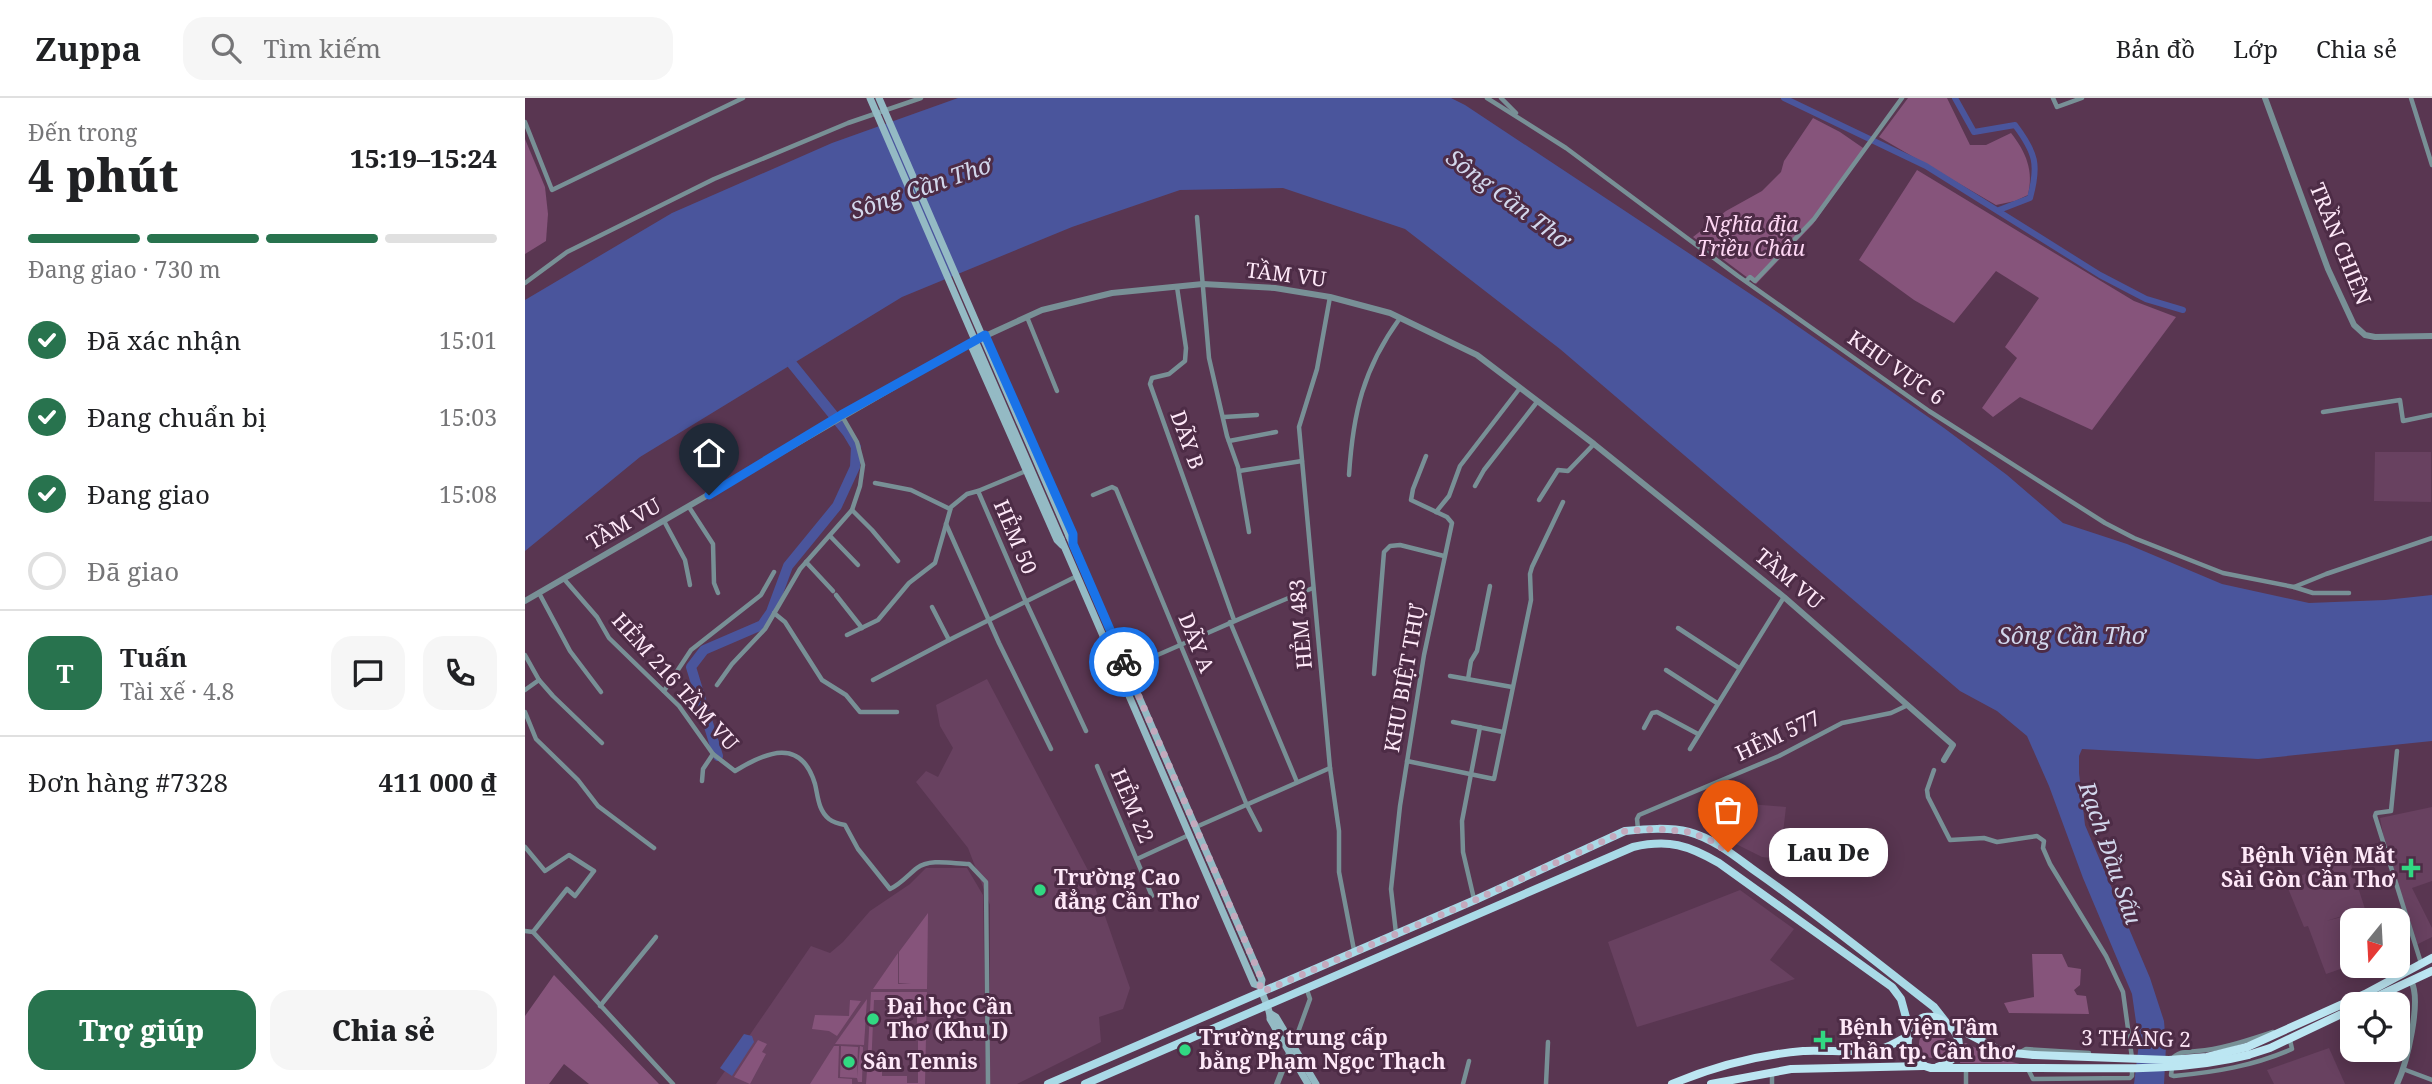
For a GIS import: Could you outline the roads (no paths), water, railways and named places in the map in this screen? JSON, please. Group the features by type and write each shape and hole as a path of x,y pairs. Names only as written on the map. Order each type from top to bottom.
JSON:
{"highway":[{"name":"3 THÁNG 2","path":"1937,1068 2168,1068 2230,1059 2365,994 2432,958"},
{"path":"2387,992 2432,971"},
{"name":"3 THÁNG 2","path":"1948,1023 2003,1052 2169,1060 2248,1051 2290,1039 2340,1015"},
{"path":"1672,1084 1719,1065 1752,1057 1805,1051 1884,1049 1909,1034 1919,1022 1932,1017 1948,1023 1958,1037 1957,1050 1950,1062 1937,1068 1798,1069 1772,1071 1711,1084"},
{"path":"1909,1034 1910,1052 1913,1058 1924,1066"}],"main road":[{"path":"870,98 1123,670 1254,984 1261,989"},
{"path":"879,98 1065,537"},
{"path":"985,335 1073,534 1069,546 1078,576 1196,827 1262,980 1261,989 1269,1010 1276,1017 1308,1084"},
{"path":"970,342 1057,540 1069,546"},
{"path":"1048,1084 1261,989 1475,900 1625,831 1638,830 1677,830 1710,840 1788,894 1934,1007 1948,1023"},
{"path":"1085,1084 1269,1010 1307,990 1633,846 1655,842 1698,851 1780,904 1892,987 1901,999 1909,1034"},
{"path":"1780,904 1788,894"},
{"path":"1291,1050 1316,1084"}],"street":[{"path":"525,122 552,190 743,98"},
{"path":"525,283 575,248 714,179 835,128 921,98"},
{"name":"KHU VỰC 6","path":"1487,98 1594,168 1929,411 2121,532 2223,573 2296,586 2313,593 2349,593"},
{"path":"1501,98 1519,117"},
{"path":"1747,281 1750,276 1755,281 1807,227 1902,98"},
{"path":"2053,98 2057,107 2082,98"},
{"name":"TRẦN CHIÊN","path":"2265,98 2328,269 2354,325 2365,335 2375,338 2431,336"},
{"path":"2411,98 2432,165"},
{"path":"1197,217 1209,358 1239,471 1249,532"},
{"name":"TẦM VU","path":"525,601 664,522 841,415 970,342 1027,316 1112,293 1203,284 1275,288 1330,297 1400,318 1477,355 1594,444 1784,597 1953,746 1944,760"},
{"name":"DÃY B","path":"1177,287 1186,348 1185,361 1169,374 1152,378 1150,384 1232,622 1297,782"},
{"name":"HẺM 483","path":"1330,297 1317,369 1299,427 1330,768 1339,831 1339,873 1354,950"},
{"path":"1027,316 1056,390"},
{"path":"1349,475 1353,426 1359,400 1375,357 1400,318"},
{"path":"1436,512 1449,496 1460,466 1520,388"},
{"path":"2323,412 2400,400 2403,421 2432,415"},
{"path":"1475,486 1483,470 1538,402"},
{"path":"717,685 732,664 765,629 806,562 852,510 863,465 857,442 841,415"},
{"path":"1224,417 1257,415"},
{"path":"1229,441 1276,432"},
{"path":"1539,500 1558,470 1568,471 1594,444"},
{"name":"KHU BIỆT THỰ","path":"1396,933 1391,889 1407,761 1424,655 1452,523 1447,517 1411,500 1426,456"},
{"path":"1239,471 1302,461"},
{"path":"978,491 1026,471"},
{"path":"847,635 878,620 909,583 935,563 950,509 911,491 875,482"},
{"name":"DÃY A","path":"1093,495 1115,488 1246,803 1260,830"},
{"name":"HẺM 50","path":"950,509 967,494 978,491 1025,601 1086,731"},
{"path":"1407,761 1494,779 1531,600 1530,575 1563,502"},
{"path":"689,507 713,544 714,583 717,593"},
{"path":"852,510 898,561"},
{"path":"664,522 685,560 690,585"},
{"path":"946,523 1051,748"},
{"path":"830,536 858,565"},
{"path":"2296,586 2432,538"},
{"path":"1374,674 1384,552 1390,546 1400,545 1444,556"},
{"path":"806,562 862,628"},
{"path":"664,691 691,650 761,595 775,572"},
{"name":"HẺM 50","path":"873,680 1078,576"},
{"name":"HẺM 216 TẦM VU","path":"563,579 597,617 609,638 679,706 713,754 735,771 767,753 778,752 804,760 824,812 832,821 845,825 858,849 890,889 925,863 969,864 986,882 988,1084"},
{"path":"1468,679 1471,661 1477,651 1490,586"},
{"path":"1123,670 1313,588"},
{"path":"539,593 570,652 601,692"},
{"path":"1690,749 1784,597"},
{"path":"932,607 949,640"},
{"path":"774,613 785,622 822,680 846,695 860,712 897,712"},
{"path":"1678,628 1739,668"},
{"path":"525,655 539,680 602,743"},
{"path":"1666,670 1717,703"},
{"path":"1450,676 1512,687"},
{"path":"525,690 539,680"},
{"name":"HẺM 577","path":"1638,830 1637,819 1640,815 1779,755 1842,723 1891,713 1908,705"},
{"path":"525,712 537,739 578,780 599,806 654,848"},
{"path":"1644,728 1652,713 1657,712 1698,734"},
{"path":"1453,722 1503,732"},
{"path":"1475,900 1463,852 1461,821 1480,727"},
{"path":"2397,751 2391,811 2376,813 2375,816 2421,964"},
{"path":"702,781 703,769 713,754"},
{"name":"HẺM 22","path":"1097,766 1152,896"},
{"path":"1196,827 1330,768"},
{"path":"1934,770 1927,790 1928,797 1950,839 1984,838 1997,842 2037,836 2044,841 2043,848 2050,864 2106,956 2123,992 2132,1055 2130,1078 2094,1081 2033,1079 2028,1068"},
{"name":"HẺM 22","path":"1137,859 1190,835"},
{"path":"525,847 545,871 569,855 594,872 575,896 567,890 533,932"},
{"path":"525,932 533,932 673,1084"},
{"path":"600,1006 656,937"},
{"path":"2397,1084 2412,1034 2415,988 2411,981"},
{"path":"1277,1084 1310,999 1307,990"},
{"path":"2281,1033 2276,1031 2209,1050 2183,1052 2172,1057 2171,1075 2210,1073 2267,1060 2292,1049 2290,1039"},
{"path":"1546,1084 1548,1042"},
{"path":"2019,1054 2026,1049 2132,1055"},
{"path":"1463,1084 1469,1061"},
{"path":"1966,1067 1966,1084"},
{"path":"2403,1069 2432,1080"},
{"path":"1772,1071 1772,1084"}],"water":[{"name":"Sông Cần Thơ","path":"958,98 1451,98 1770,307 1944,428 2007,475 2063,523 2127,544 2222,584 2309,603 2432,595 2432,741 2258,759 2082,749 2079,756 2079,773 2085,825 2150,978 2164,1021 2164,1084 2134,1084 2139,1043 2132,994 2027,736 1997,711 1960,691 1560,349 1405,229 1283,188 1180,190 1072,227 902,297 640,457 525,551 525,300 672,213 832,143"},
{"path":"744,1034 752,1036 754,1042 732,1076 720,1068"}],"waterway":[{"path":"1784,98 1926,166 2100,275 2146,299 2183,310"},
{"path":"1955,98 1974,132 2015,125 2031,152 2035,168 2030,198 1999,210"},
{"path":"718,756 691,667 704,650 762,625 771,612 788,566 837,506 855,467 856,447 847,432 792,364"}],"place":[{"name":"Lau De","path":"1728,852"},
{"name":"Bệnh Viện Mắt Sài Gòn Cần Thơ","path":"2411,868"},
{"name":"Trường Cao đẳng Cần Thơ","path":"1040,890"},
{"name":"Đại học Cần Thơ (Khu I)","path":"873,1019"},
{"name":"Bệnh Viện Tâm Thần tp. Cần thơ","path":"1823,1040"},
{"name":"Trường trung cấp bằng Phạm Ngọc Thạch","path":"1185,1050"},
{"name":"Sân Tennis","path":"849,1062"}],"park label":[{"name":"Nghĩa địa Triều Châu","path":"1751,237"}],"water label":[{"name":"Rạch Đầu Sấu","path":"2110,853"}]}
